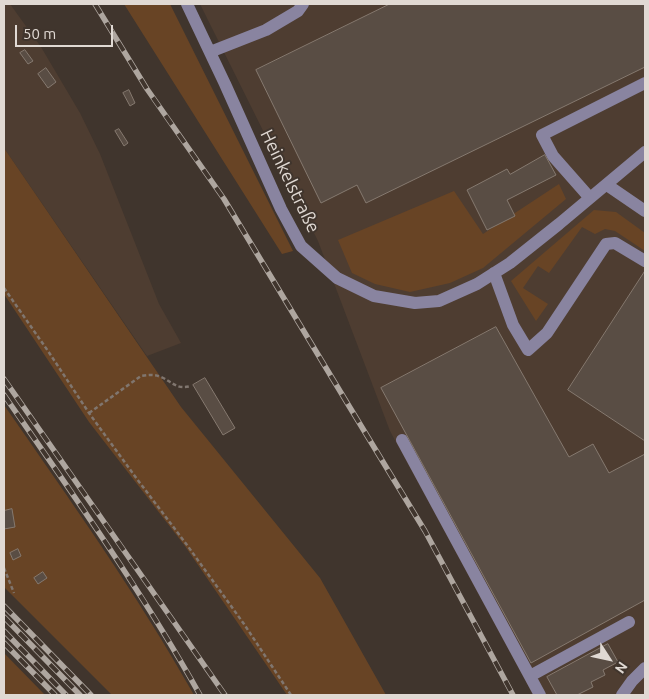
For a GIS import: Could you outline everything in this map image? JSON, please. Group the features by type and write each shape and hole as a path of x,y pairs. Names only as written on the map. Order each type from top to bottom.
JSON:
{"street":[{"name":"Heinkelstraße","path":"187,4 281,209 301,246 336,278 374,296 415,303 440,301 477,284 510,262 607,185 645,152"},
{"path":"210,52 266,30 298,11 303,4"},
{"path":"590,198 553,156 542,135 645,83"},
{"path":"607,185 645,211"},
{"path":"494,273 513,325 528,350 547,333 606,244 616,243 645,262"},
{"path":"402,440 540,695"},
{"path":"530,676 629,622"},
{"path":"622,695 645,668"}],"path":[{"path":"4,288 89,413 244,624 291,695"},
{"path":"89,413 140,376 160,377 176,386 184,388 191,386"},
{"path":"4,568 14,593"}],"shaded area":[{"path":"4,4 10,4 41,47 80,113 100,154 159,304 181,343 147,356 4,148"},
{"path":"124,4 170,4 293,251 282,254"},
{"path":"200,4 645,4 645,695 533,695 390,431 318,241"},
{"path":"4,148 181,407 320,578 386,695 287,695 185,546 89,422 4,294"},
{"path":"559,184 566,199 483,268 450,283 410,292 375,284 352,273 338,240 454,191 483,234"},
{"path":"594,210 616,212 645,233 645,251 615,231 605,229 595,234 582,227 549,273 538,266 523,288 548,304 536,321 511,281"},
{"path":"4,405 150,620 194,695 112,695 4,587"},
{"path":"4,653 45,695 4,695"}],"building":[{"path":"390,4 645,4 645,67 366,203 357,185 321,203 256,70"},
{"path":"25,50 33,61 28,64 20,53"},
{"path":"46,68 56,82 48,88 38,74"},
{"path":"129,90 135,103 130,106 123,93"},
{"path":"119,129 128,143 124,146 115,131"},
{"path":"545,155 556,175 507,200 515,216 487,230 467,190 507,169 510,174"},
{"path":"645,271 645,441 568,390"},
{"path":"496,327 569,457 593,444 609,473 645,454 645,600 531,663 381,388"},
{"path":"205,378 235,428 223,435 193,385"},
{"path":"12,509 15,527 4,529 4,511"},
{"path":"18,549 21,556 13,560 10,553"},
{"path":"43,572 47,578 38,584 34,578"},
{"path":"608,644 618,662 603,670 605,675 591,682 593,687 577,695 557,695 547,677"}],"railway":[{"path":"95,4 147,89 224,199 425,531 513,695"},
{"path":"4,379 225,695"},
{"path":"4,395 130,580 200,695"},
{"path":"4,606 91,695"},
{"path":"4,617 80,695"},
{"path":"4,631 66,695"},
{"path":"4,643 55,695"}]}
